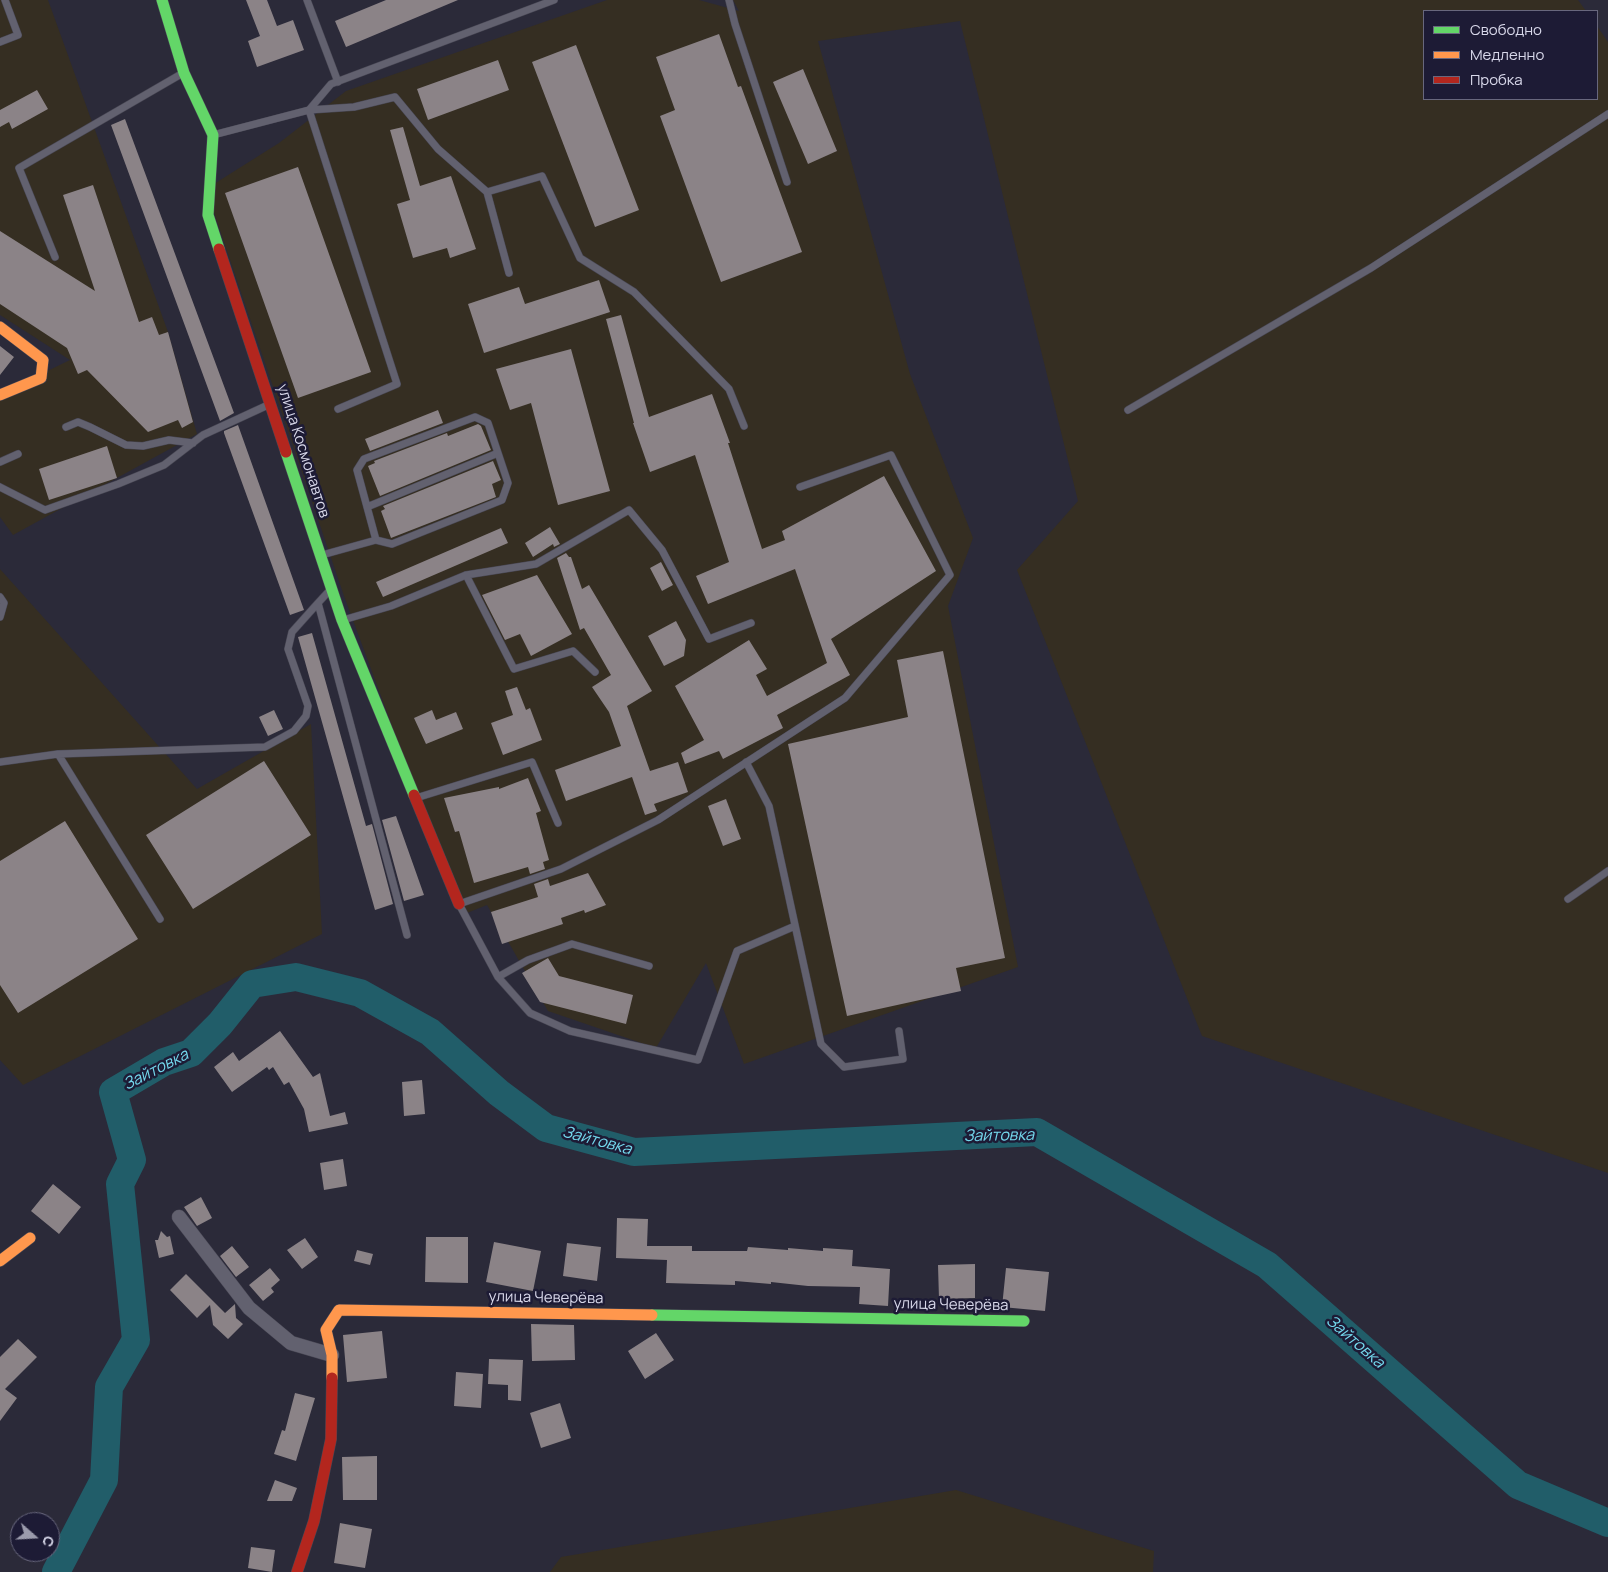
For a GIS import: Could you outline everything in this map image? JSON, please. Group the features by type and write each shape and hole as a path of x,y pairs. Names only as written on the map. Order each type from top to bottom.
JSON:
{"street":[{"name":"улица Космонавтов","path":"162,0 184,73 213,135 208,215 342,620 459,904"},
{"path":"0,327 43,360 40,378 0,395"},
{"path":"179,1217 249,1308 292,1343 332,1355"},
{"path":"0,1261 30,1238"},
{"name":"улица Чеверёва","path":"297,1572 314,1521 331,1438 332,1355 326,1330 339,1310 1024,1321"}],"lane":[{"path":"0,42 18,35 5,0"},
{"path":"307,0 338,82"},
{"path":"309,110 331,84 554,0"},
{"path":"729,0 734,24 788,182"},
{"path":"55,257 19,168 184,73"},
{"path":"213,135 309,110 354,107 395,97 438,149 487,192 509,273"},
{"path":"309,110 397,384 338,409"},
{"path":"1128,410 1371,268 1608,114"},
{"path":"487,192 542,176 580,258 634,292 648,306 729,390 744,426"},
{"path":"0,487 45,510 118,484 164,465 203,435 271,403"},
{"path":"322,555 376,540 392,544 502,500 508,483 488,423 475,417 364,459 357,470 376,540"},
{"path":"66,427 78,422 126,445 143,446 169,440 192,443"},
{"path":"367,508 498,453"},
{"path":"0,462 18,454"},
{"path":"795,926 737,951 698,1060 570,1031 530,1013 498,977 459,904 561,869 658,820 845,698 950,575 891,455 800,487"},
{"path":"342,620 391,606 466,576 536,564 629,510 662,550 709,639 751,623"},
{"path":"466,576 514,669 573,651 595,672"},
{"path":"0,762 58,754 265,747 294,731 306,716 308,706 288,649 292,632 332,588"},
{"path":"0,597 4,602 0,617"},
{"path":"318,603 407,935"},
{"path":"58,754 160,919"},
{"path":"415,798 532,762 558,823"},
{"path":"746,762 768,806 820,1044 844,1067 903,1059 899,1031"},
{"path":"1568,899 1608,871"},
{"path":"498,977 528,960 572,944 649,966"}],"shaded area":[{"path":"0,0 48,0 168,332 197,434 13,535 0,517 0,394 70,360 0,315"},
{"path":"607,0 699,0 739,11 733,0 1578,0 1585,10 1423,10 1423,100 1598,100 1598,27 1608,42 1608,1173 1202,1036 1017,570 1078,501 960,21 818,41 910,374 973,538 948,606 1018,967 744,1064 706,963 656,1048 548,1011 487,905 462,915 344,596 206,189 279,143 346,91"},
{"path":"0,569 197,789 311,724 322,934 23,1085 0,1060"},
{"path":"956,1490 1154,1551 1153,1572 550,1572 561,1557"}],"building":[{"path":"246,0 267,0 277,26 293,20 304,50 257,67 248,41 260,36"},
{"path":"386,0 458,0 346,47 335,21"},
{"path":"719,34 738,87 741,86 802,252 721,282 660,116 675,110 656,57"},
{"path":"576,45 639,210 595,227 532,62"},
{"path":"498,60 509,90 428,120 417,89"},
{"path":"803,69 837,151 808,164 773,82"},
{"path":"37,90 48,109 12,129 9,122 0,127 0,110"},
{"path":"125,119 234,413 220,421 111,125"},
{"path":"403,127 420,186 451,176 476,249 450,258 447,248 413,258 397,204 410,200 390,130"},
{"path":"298,167 371,372 298,398 225,193"},
{"path":"93,185 139,322 152,317 159,335 168,332 193,422 182,428 178,420 148,432 87,370 78,374 67,348 0,304 0,231 95,291 63,195"},
{"path":"599,280 610,312 484,353 468,304 519,287 525,304"},
{"path":"621,315 649,417 712,394 730,443 728,443 762,549 785,540 782,531 884,476 936,571 831,639 850,675 777,715 783,728 723,759 719,751 685,764 681,753 704,740 675,686 749,640 767,669 756,675 767,696 827,663 795,569 708,604 696,576 729,562 695,455 650,472 633,423 606,319"},
{"path":"0,346 14,357 0,375"},
{"path":"571,349 610,491 558,505 531,403 510,410 496,369"},
{"path":"438,410 443,423 370,451 365,439"},
{"path":"478,424 481,426 491,450 380,496 368,466 375,463 374,461 447,433 448,436"},
{"path":"238,425 304,610 290,615 224,433 224,431"},
{"path":"107,446 117,478 49,500 39,469"},
{"path":"493,461 501,480 492,484 496,497 391,538 381,511 385,509 383,506"},
{"path":"550,527 560,544 554,547 553,544 533,557 525,543"},
{"path":"501,528 508,543 383,597 376,582"},
{"path":"566,553 571,557 582,589 589,585 652,691 627,706 650,771 678,762 688,792 654,804 657,811 645,815 632,777 566,801 555,770 621,746 609,712 592,687 611,675 584,628 580,630 557,558"},
{"path":"661,562 673,585 662,591 650,568"},
{"path":"537,575 572,634 531,656 520,634 505,640 482,595"},
{"path":"676,621 686,640 684,656 664,666 648,636"},
{"path":"312,633 366,826 372,824 393,904 375,910 298,637"},
{"path":"943,651 1005,958 956,968 961,991 847,1016 788,744 908,717 897,660"},
{"path":"517,687 526,710 530,708 542,740 503,755 491,723 513,715 505,691"},
{"path":"274,710 283,729 268,736 259,717"},
{"path":"432,710 436,720 456,712 463,729 426,744 414,718"},
{"path":"264,761 311,835 193,909 146,835"},
{"path":"528,778 541,811 536,813 549,860 543,862 545,869 530,874 528,867 474,883 459,831 455,832 444,798 499,787 499,789"},
{"path":"726,799 741,839 723,846 708,806"},
{"path":"396,816 424,895 404,901 382,820"},
{"path":"65,821 138,939 18,1013 0,985 0,861"},
{"path":"588,873 606,905 585,913 584,910 561,918 563,924 502,944 491,912 538,897 534,884 548,879 550,886"},
{"path":"548,958 559,976 633,995 626,1024 540,1002 522,973"},
{"path":"280,1031 313,1077 320,1073 330,1116 345,1112 348,1124 309,1132 304,1109 289,1082 284,1085 273,1067 269,1070 267,1067 232,1092 214,1067 233,1052 239,1061"},
{"path":"422,1080 425,1114 404,1116 402,1082"},
{"path":"343,1159 347,1186 324,1190 320,1163"},
{"path":"53,1184 81,1207 59,1234 31,1211"},
{"path":"201,1197 212,1218 197,1226 184,1207"},
{"path":"617,1218 648,1219 647,1246 692,1246 692,1251 747,1251 748,1247 823,1251 823,1248 853,1250 852,1266 890,1269 888,1306 859,1304 860,1287 735,1281 735,1285 666,1283 667,1260 616,1258"},
{"path":"161,1231 167,1237 170,1236 174,1254 159,1258 155,1240 158,1240"},
{"path":"426,1237 468,1237 468,1283 425,1282"},
{"path":"305,1238 318,1257 302,1269 287,1250"},
{"path":"494,1242 541,1251 533,1291 486,1282"},
{"path":"567,1243 601,1247 597,1281 563,1276"},
{"path":"232,1246 249,1267 236,1277 220,1256"},
{"path":"357,1250 373,1254 370,1265 354,1261"},
{"path":"975,1264 975,1298 939,1299 938,1265"},
{"path":"270,1268 280,1280 271,1288 274,1292 263,1301 249,1285"},
{"path":"1006,1268 1049,1272 1045,1311 1002,1307"},
{"path":"186,1274 225,1313 235,1304 236,1318 243,1324 228,1339 213,1325 210,1305 197,1318 170,1290"},
{"path":"531,1324 574,1325 575,1360 532,1361"},
{"path":"382,1331 387,1378 347,1382 343,1335"},
{"path":"656,1333 674,1360 645,1379 628,1351"},
{"path":"18,1339 37,1357 5,1389 17,1398 0,1421 0,1357"},
{"path":"489,1359 523,1360 521,1401 508,1400 508,1385 488,1384"},
{"path":"456,1372 483,1374 481,1408 454,1406"},
{"path":"295,1393 315,1398 296,1461 274,1454 282,1430 285,1431"},
{"path":"560,1403 571,1438 541,1448 530,1413"},
{"path":"377,1456 377,1500 343,1500 342,1457"},
{"path":"275,1480 297,1488 292,1501 267,1501"},
{"path":"340,1523 372,1529 365,1568 334,1563"},
{"path":"251,1547 275,1550 272,1572 248,1568"}],"waterway":[{"name":"Зайтовка","path":"56,1572 104,1480 109,1387 136,1340 120,1184 132,1160 113,1092 164,1062 191,1053 220,1024 252,984 296,977 360,993 430,1032 499,1093 546,1128 634,1152 1037,1132 1267,1265 1518,1485 1608,1523"}],"traffic: fast":[{"path":"162,0 184,73 213,135 208,215 219,249"},
{"path":"286,452 342,620 414,795"},
{"path":"652,1315 1024,1321"}],"traffic: slow":[{"path":"0,327 43,360 41,378 0,395"},
{"path":"0,1261 30,1238"},
{"path":"332,1378 332,1355 326,1330 339,1310 652,1315"}],"traffic: jam":[{"path":"219,249 286,452"},
{"path":"414,795 459,904"},
{"path":"297,1572 314,1521 331,1439 332,1378"}]}
